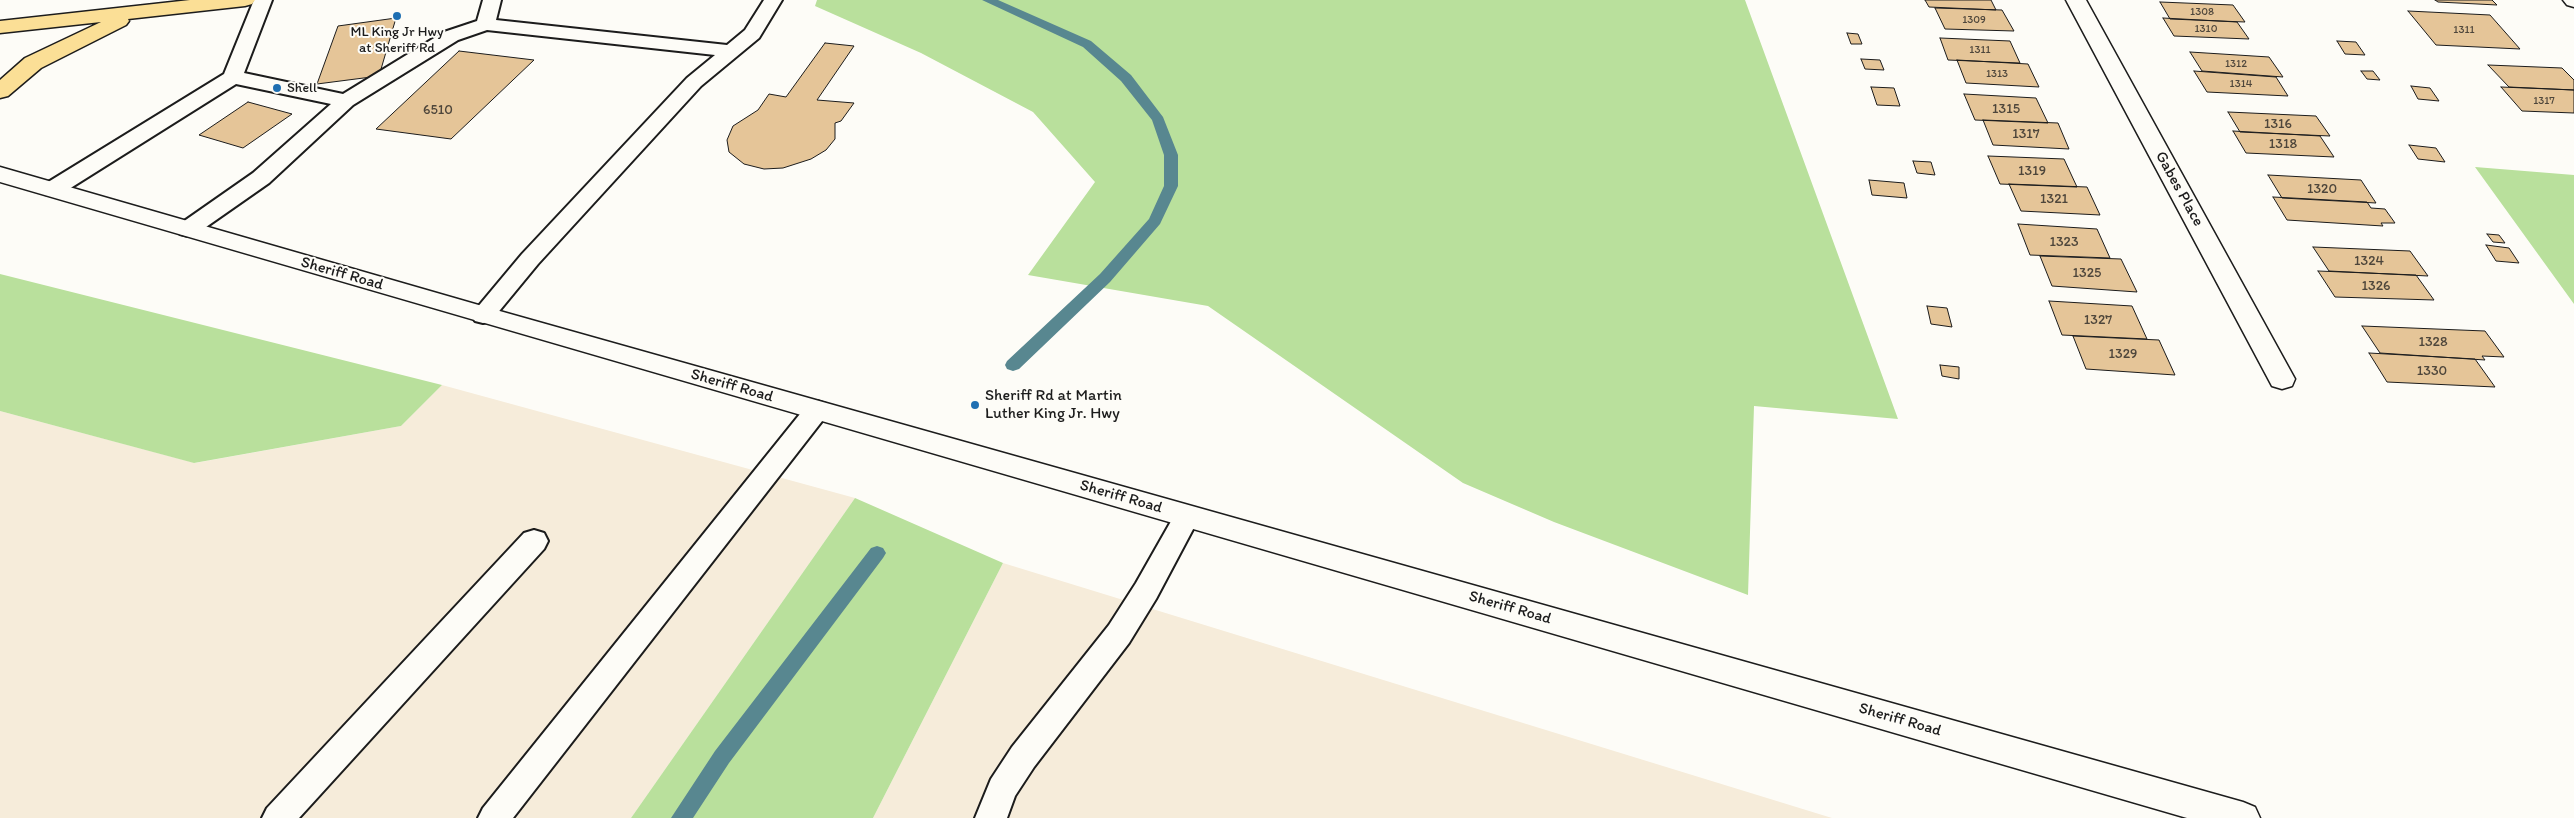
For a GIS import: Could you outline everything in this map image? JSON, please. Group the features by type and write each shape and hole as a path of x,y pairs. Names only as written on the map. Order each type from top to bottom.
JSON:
{"main road":[{"path":"0,27 246,0"},
{"name":"Gabes Place","path":"2076,0 2282,379"},
{"path":"0,90 33,63 137,12"},
{"name":"Sheriff Road","path":"0,174 483,315 2243,818"}],"lane":[{"path":"53,189 234,77 263,0"},
{"path":"485,24 492,0"},
{"path":"483,315 574,210 694,82 752,34 773,0"},
{"path":"188,229 261,178 346,101 450,36 485,24 731,51"},
{"path":"234,77 346,101"},
{"path":"494,818 817,410"},
{"path":"990,818 1002,789 1023,757 1119,634 1187,516"},
{"path":"278,818 534,541"}],"shaded area":[{"path":"442,385 855,498 631,818 0,818 0,411 195,463 401,426"},
{"path":"1003,563 1832,818 873,818"}],"green space":[{"path":"817,0 1745,0 1898,419 1754,406 1748,595 1554,522 1463,483 1208,306 1028,275 1095,182 1033,112 921,53 815,6"},
{"path":"2475,167 2574,175 2574,304"},
{"path":"0,274 442,385 401,426 194,463 0,411"},
{"path":"855,498 1003,563 873,818 631,818"}],"building":[{"path":"1925,0 1991,0 1996,10 1929,7"},
{"path":"2435,0 2492,0 2497,5 2438,2"},
{"path":"2160,2 2233,5 2245,22 2170,19"},
{"path":"1935,8 2002,10 2014,31 1945,29"},
{"path":"2408,11 2490,15 2520,49 2436,45"},
{"path":"396,18 379,76 317,84 338,26"},
{"path":"2163,18 2237,22 2249,39 2174,36"},
{"path":"1847,33 1858,34 1862,44 1851,44"},
{"path":"1940,38 2010,41 2020,63 1948,60"},
{"path":"2337,41 2356,42 2365,55 2345,54"},
{"path":"825,43 854,46 817,100 854,103 841,121 835,123 835,139 826,150 811,159 783,168 764,169 744,164 729,152 727,140 733,126 758,110 769,94 786,97"},
{"path":"459,51 534,60 451,139 376,129"},
{"path":"2190,52 2269,57 2283,77 2202,71"},
{"path":"1861,59 1880,60 1884,70 1865,69"},
{"path":"1957,60 2028,64 2039,87 1966,83"},
{"path":"2488,65 2562,68 2574,80 2574,90 2509,87"},
{"path":"2194,71 2276,77 2288,96 2207,92"},
{"path":"2361,71 2373,71 2380,80 2367,79"},
{"path":"2411,86 2430,88 2439,101 2418,99"},
{"path":"1871,87 1894,88 1900,106 1877,105"},
{"path":"2501,87 2574,90 2574,113 2522,111"},
{"path":"1964,94 2036,98 2048,123 1975,120"},
{"path":"248,102 292,114 243,148 199,135"},
{"path":"2228,112 2316,116 2330,136 2240,132"},
{"path":"1983,120 2058,123 2069,149 1993,145"},
{"path":"2233,131 2320,136 2334,157 2246,153"},
{"path":"2409,145 2436,148 2445,162 2418,159"},
{"path":"1988,156 2064,159 2077,187 2000,184"},
{"path":"1913,161 1931,162 1935,175 1917,173"},
{"path":"2268,175 2361,180 2376,203 2282,198"},
{"path":"1869,180 1904,183 1907,198 1872,195"},
{"path":"2009,184 2087,187 2100,215 2021,211"},
{"path":"2273,197 2367,202 2371,208 2385,209 2395,223 2381,223 2383,226 2287,220"},
{"path":"2018,224 2097,229 2110,258 2030,255"},
{"path":"2487,234 2499,235 2505,243 2493,242"},
{"path":"2486,245 2509,248 2519,263 2496,261"},
{"path":"2313,247 2410,251 2428,276 2329,271"},
{"path":"2040,256 2121,259 2137,292 2052,286"},
{"path":"2318,271 2416,275 2434,300 2335,297"},
{"path":"2049,301 2132,306 2147,339 2062,335"},
{"path":"1927,306 1947,308 1952,327 1931,324"},
{"path":"2362,326 2485,331 2504,357 2482,356 2485,360 2380,353"},
{"path":"2073,336 2159,340 2175,375 2086,369"},
{"path":"2369,353 2475,359 2495,387 2387,382"},
{"path":"1940,365 1959,367 1959,379 1942,376"}],"waterway":[{"path":"988,0 1087,44 1126,78 1158,120 1171,155 1171,186 1155,221 1105,278 1013,365"},
{"path":"681,818 722,757 877,553"}],"place":[{"name":"ML King Jr Hwy at Sheriff Rd","path":"397,16"},
{"name":"Shell","path":"277,88"},
{"name":"Sheriff Rd at Martin Luther King Jr. Hwy","path":"975,405"}]}
